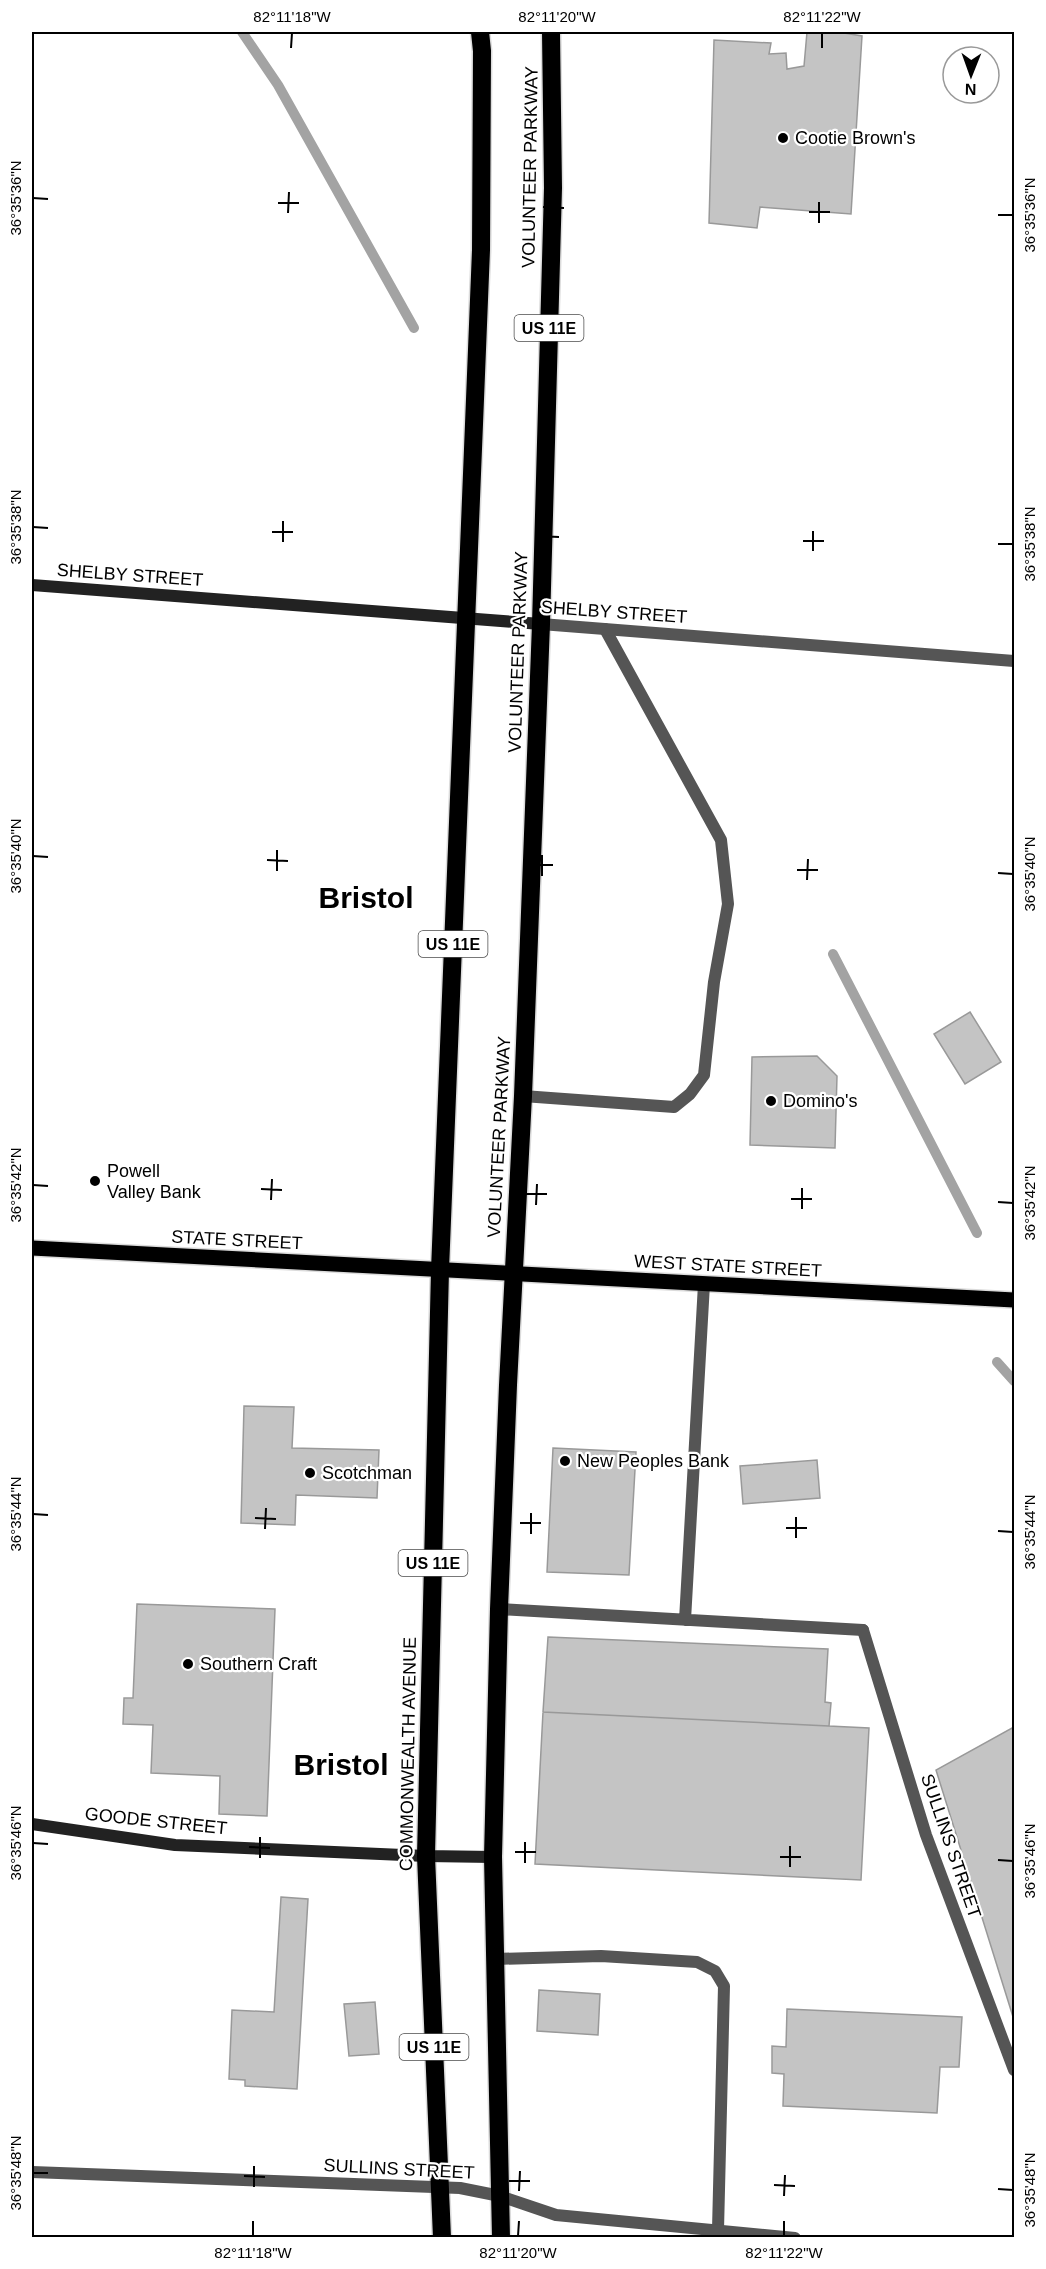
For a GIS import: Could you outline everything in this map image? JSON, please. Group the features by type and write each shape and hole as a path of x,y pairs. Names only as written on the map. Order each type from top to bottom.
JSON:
{"highway":[{"name":"US 11E","path":"440,1270 480,250 482,51 480,32"},
{"name":"VOLUNTEER PARKWAY","path":"513,1274 523,1096 541,624 553,188 552,32"},
{"name":"COMMONWEALTH AVENUE","path":"440,1270 426,1856 442,2238"},
{"name":"US 11E","path":"501,2238 493,1857 499,1609 513,1274"}],"main road":[{"name":"STATE STREET","path":"32,1248 440,1270"},
{"name":"WEST STATE STREET","path":"440,1270 1014,1300"}],"street":[{"name":"SHELBY STREET","path":"32,585 1014,661"},
{"path":"523,1096 674,1107 690,1094 704,1075 714,982 728,904 721,840 605,629"},
{"path":"499,1609 685,1620 704,1284"},
{"name":"SULLINS STREET","path":"685,1620 863,1630 926,1835 1014,2070"},
{"name":"GOODE STREET","path":"32,1824 175,1845 493,1857"},
{"path":"495,1959 601,1956 697,1962 715,1971 724,1986 718,2230"},
{"name":"SULLINS STREET","path":"32,2172 460,2188 501,2196 556,2215 795,2238"}],"building":[{"name":"Cootie Brown's","path":"807,32 838,32 862,36 851,214 760,207 757,228 709,223 714,40 771,43 769,54 786,53 787,69 804,66"},
{"path":"970,1012 1001,1062 965,1084 934,1034"},
{"path":"817,1056 837,1076 835,1148 750,1145 752,1057"},
{"name":"Scotchman","path":"244,1406 294,1407 292,1448 379,1450 377,1498 296,1495 295,1525 241,1523"},
{"path":"553,1448 636,1452 629,1575 547,1572"},
{"path":"817,1460 820,1498 743,1504 740,1466"},
{"path":"137,1604 275,1609 267,1816 219,1814 220,1776 151,1773 153,1725 123,1724 124,1698 133,1698"},
{"path":"548,1637 828,1649 825,1702 831,1703 829,1726 543,1712"},
{"path":"543,1712 869,1728 861,1880 535,1864"},
{"path":"1012,1728 1014,1732 1014,2020 936,1770"},
{"path":"281,1897 308,1899 297,2089 245,2086 245,2080 229,2079 232,2010 274,2012"},
{"path":"539,1990 600,1994 598,2035 537,2031"},
{"path":"375,2002 379,2054 349,2056 344,2004"},
{"path":"787,2009 962,2017 959,2067 940,2067 937,2113 783,2106 784,2074 772,2073 772,2046 786,2047"}],"waterway":[{"path":"242,32 278,85 414,328"},
{"path":"833,954 977,1233"},
{"path":"997,1362 1014,1381"}],"place":[{"name":"Cootie Brown's","path":"783,138"},
{"name":"Domino's","path":"771,1101"},
{"name":"Powell Valley Bank","path":"95,1181"},
{"name":"New Peoples Bank","path":"565,1461"},
{"name":"Scotchman","path":"310,1473"},
{"name":"Southern Craft","path":"188,1664"}],"district":[{"name":"Bristol","path":"366,897"},
{"name":"Bristol","path":"341,1764"}]}
